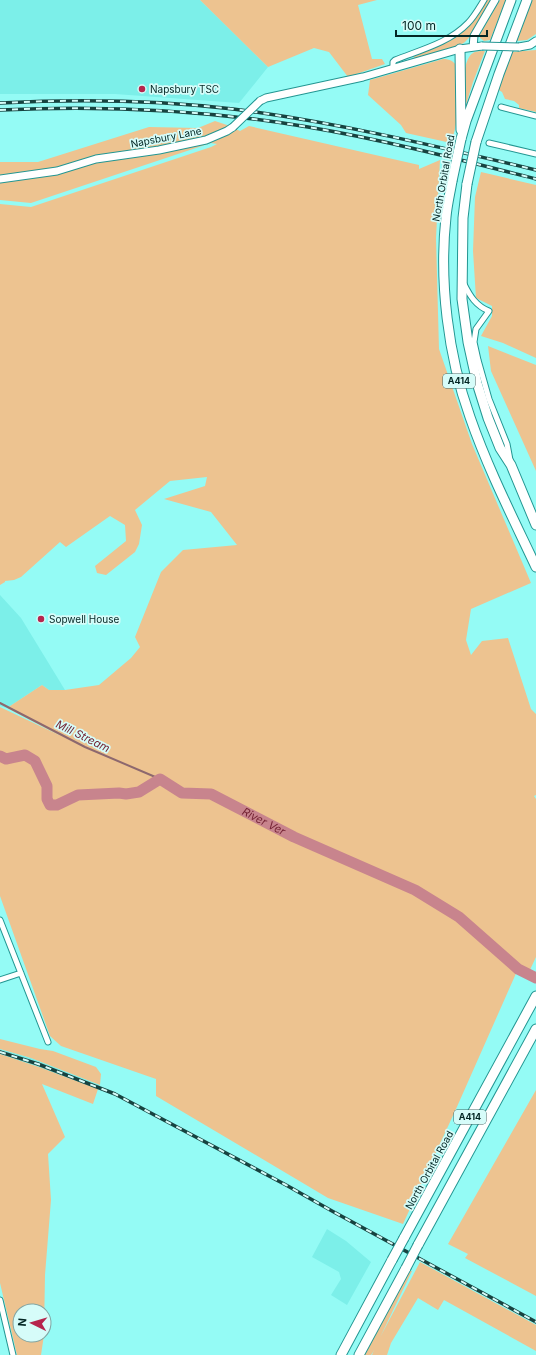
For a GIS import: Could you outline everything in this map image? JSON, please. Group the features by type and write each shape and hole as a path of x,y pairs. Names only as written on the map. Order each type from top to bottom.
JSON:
{"highway":[{"name":"North Orbital Road","path":"511,0 466,120 461,139 446,217 444,269 448,322 456,368 466,406 482,451 536,567"},
{"name":"A414","path":"527,0 499,74 476,142 467,184 463,218 462,299 464,322 477,383 488,418 500,448 511,465 536,525"},
{"path":"460,49 461,139"},
{"name":"North Orbital Road","path":"341,1355 536,996"},
{"name":"A414","path":"359,1355 536,1029"}],"street":[{"name":"Napsbury Lane","path":"393,68 393,62 395,60 450,38 469,22 484,0"},
{"path":"473,47 474,36 495,0"},
{"name":"Napsbury Lane","path":"0,179 57,171 96,159 159,150 206,140 234,127 260,101 266,98 363,77 460,49 482,46 519,47 530,45 536,41"},
{"path":"501,107 536,116"},
{"path":"490,143 536,154"},
{"path":"462,280 470,297 489,310 476,329 474,342 490,400 507,444 511,465"},
{"path":"0,920 48,1042"},
{"path":"0,980 21,973"},
{"path":"0,1300 13,1355"}],"shaded area":[{"path":"0,0 200,0 268,67 239,103 115,94 0,94"},
{"path":"200,0 377,0 358,5 372,59 382,59 385,64 348,77 329,52 314,48 268,67"},
{"path":"487,0 492,0 477,28 465,42 449,49 414,58 413,55 442,45 455,38 473,22"},
{"path":"500,0 506,0 490,40 484,41 480,38 480,34"},
{"path":"532,0 536,0 536,34 527,40 517,41"},
{"path":"536,50 536,112 519,108 519,105 514,101 505,99 502,92 497,89 511,52"},
{"path":"477,51 485,51 464,109 464,79 469,57"},
{"path":"443,59 448,59 455,63 458,67 458,105 456,125 451,143 406,133 401,125 368,95 370,80"},
{"path":"215,121 240,131 249,126 419,165 419,169 440,160 436,238 439,349 472,444 531,583 471,609 466,640 471,655 482,641 508,638 531,709 536,714 536,795 534,796 536,799 536,957 529,972 518,969 403,1224 328,1198 156,1096 156,1079 61,1046 50,1036 0,896 0,707 59,735 7,708 42,685 49,690 65,690 99,685 131,658 140,647 135,637 161,572 183,550 237,545 211,512 164,499 205,486 207,477 170,481 135,510 142,525 139,544 135,552 106,575 97,573 95,566 126,541 125,525 110,516 66,547 60,542 21,577 14,580 5,581 0,585 0,204 31,207 217,144 211,143 31,203 0,200 0,162 38,162 149,127 198,128"},
{"path":"481,172 536,185 536,358 503,343 481,336 492,316 492,306 476,298 473,251 475,197"},
{"path":"488,346 536,365 536,471 491,371"},
{"path":"0,595 21,618 65,690 49,690 42,685 7,708 0,706"},
{"path":"0,1039 53,1051 96,1067 101,1074 100,1085 31,1058 0,1049"},
{"path":"0,1049 31,1058 100,1085 98,1089 0,1054"},
{"path":"0,1054 98,1089 93,1104 42,1084 65,1137 48,1154 51,1200 45,1275 44,1303 12,1303 12,1334 0,1283"},
{"path":"536,1090 536,1296 465,1258 468,1254 448,1244"},
{"path":"327,1229 346,1241 371,1262 347,1305 331,1295 341,1279 339,1272 312,1257"},
{"path":"420,1262 536,1325 536,1351 444,1300 438,1310 418,1298 391,1343 387,1355 372,1355"},
{"path":"409,1270 412,1271 373,1352 371,1355 363,1355"},
{"path":"14,1343 43,1343 41,1355 17,1355"}],"waterway":[{"name":"Mill Stream","path":"0,703 85,747 160,779"},
{"name":"River Ver","path":"0,756 6,759 25,755 35,761 47,786 47,799 50,805 57,805 78,795 126,794 139,792 160,779 182,793 211,794 294,837 415,890 459,917 518,969 536,978"}],"railway":[{"path":"0,103 116,101 233,109 271,114 347,128 536,170"},
{"path":"0,110 77,108 155,110 232,116 337,132 394,144 536,179"},
{"path":"0,1052 38,1064 115,1094 286,1185 536,1322"}],"place":[{"name":"Napsbury TSC","path":"142,89"},
{"name":"Sopwell House","path":"41,619"}]}
